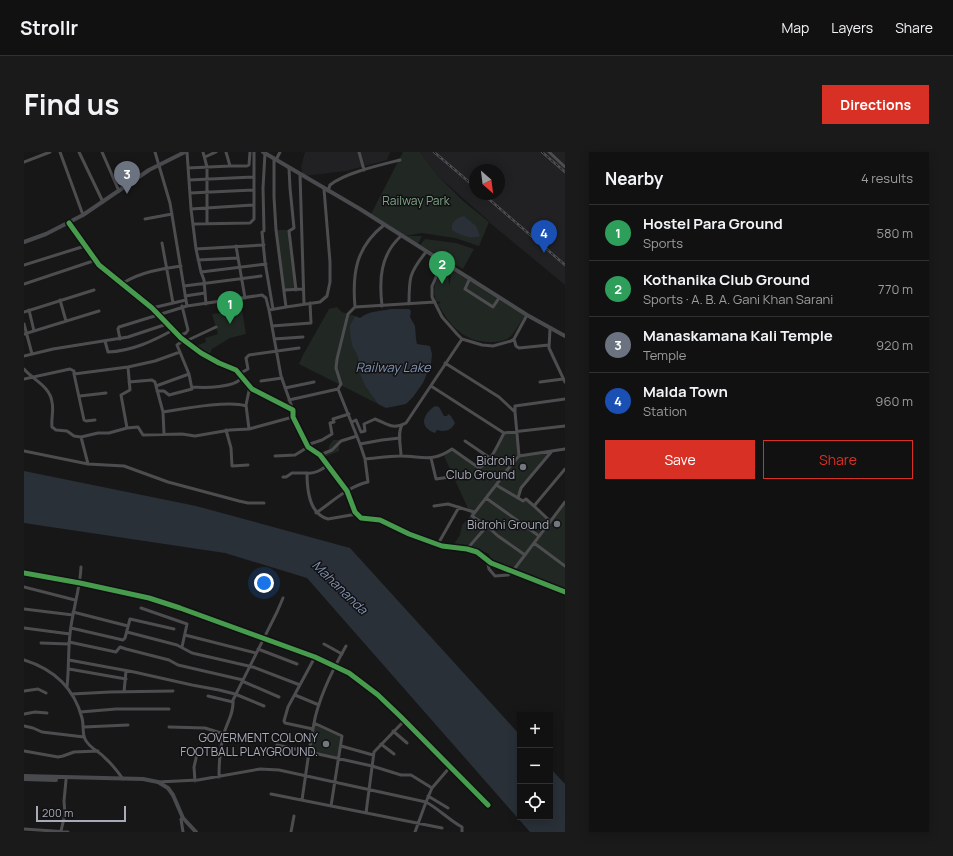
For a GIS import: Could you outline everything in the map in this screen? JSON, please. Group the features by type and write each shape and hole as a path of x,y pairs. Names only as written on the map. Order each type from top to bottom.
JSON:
{"main road":[{"path":"24,242 84,215 149,170 186,152"},
{"path":"264,152 470,278 499,298 550,329 565,336"},
{"path":"24,776 142,779 158,782 166,786 171,791 182,818 196,832"},
{"path":"24,779 137,782 157,784 162,786 169,793 182,818 192,832"}],"street":[{"path":"24,162 50,152"},
{"path":"60,152 84,215"},
{"path":"80,152 103,202"},
{"path":"102,152 119,191"},
{"path":"154,152 172,214 187,306"},
{"path":"186,152 196,249 200,272 204,284 206,304"},
{"path":"203,152 207,167 208,223"},
{"path":"205,157 216,152"},
{"path":"226,152 230,166"},
{"path":"188,168 248,166 250,152"},
{"path":"193,224 250,223 254,220 254,152"},
{"path":"264,152 264,231 262,232 273,309"},
{"path":"280,152 275,159 274,197 276,230 286,306"},
{"path":"359,152 364,170"},
{"path":"549,152 565,167"},
{"path":"269,310 286,306 320,302 324,300 329,293 330,262 326,190 330,185 333,182 364,170 400,160"},
{"path":"289,168 294,228 289,231 296,290"},
{"path":"300,174 304,304"},
{"path":"189,180 254,177"},
{"path":"190,193 253,190"},
{"path":"191,209 253,205"},
{"path":"146,219 172,214"},
{"path":"69,223 103,268 152,308 179,336 201,353 236,370 252,388 293,410"},
{"path":"355,307 354,276 359,257 373,235 384,225"},
{"path":"382,306 380,281 382,268 391,248 401,236"},
{"path":"162,243 173,303"},
{"path":"196,249 264,245"},
{"path":"24,266 85,246"},
{"path":"236,246 245,298"},
{"path":"409,304 409,284 411,272 426,252"},
{"path":"198,260 238,258"},
{"path":"24,284 96,260"},
{"path":"443,262 432,286 432,297 442,316 462,339 482,345 493,346 514,339 527,315"},
{"path":"200,272 266,264"},
{"path":"123,283 138,275 181,266"},
{"path":"184,286 260,276"},
{"path":"470,278 465,289 493,307 499,298"},
{"path":"284,290 303,289"},
{"path":"24,312 94,290"},
{"path":"152,308 205,293"},
{"path":"120,339 119,327 159,316 182,306 265,296 282,378 293,410 293,417 307,446 320,455 328,465 347,491 357,514 361,518 380,520 409,534 438,544 477,552 491,563 565,592"},
{"path":"60,300 66,321"},
{"path":"289,400 338,389 341,384 336,368 340,342 348,314 355,307 435,302"},
{"path":"272,326 312,323 310,303"},
{"path":"179,336 186,333 188,330 182,306"},
{"path":"29,310 34,331"},
{"path":"25,334 99,311"},
{"path":"24,324 25,334 32,354"},
{"path":"24,356 135,336 167,324"},
{"path":"192,388 189,374 177,345 216,327"},
{"path":"540,382 564,381 548,345 550,329"},
{"path":"105,341 108,352 127,350 173,330"},
{"path":"274,339 303,337"},
{"path":"352,422 356,420 361,432 365,431 364,424 376,419 394,427 406,423 462,339"},
{"path":"514,339 516,346 519,348 548,345"},
{"path":"157,391 164,391 169,395 190,390 192,388 213,386 222,387 238,382 240,375 248,368 247,356 276,350 299,348"},
{"path":"74,374 128,367 180,352"},
{"path":"446,363 499,397 515,412"},
{"path":"127,428 121,395 130,391 128,367"},
{"path":"24,369 45,388 50,395 52,401 52,427 56,430 67,431 74,436 81,437 138,427 143,435 182,434 195,436 226,430 249,429 293,417"},
{"path":"24,379 70,369 72,370 80,396 85,420 95,420"},
{"path":"156,386 189,374"},
{"path":"261,381 282,378"},
{"path":"130,382 152,380 155,382 163,412 164,434"},
{"path":"285,388 314,382"},
{"path":"249,429 246,406 250,386"},
{"path":"430,386 504,433 565,426"},
{"path":"316,514 347,491 362,483 368,482 365,459 358,436 338,389"},
{"path":"80,396 106,393"},
{"path":"508,406 565,399"},
{"path":"163,412 234,403 246,406"},
{"path":"516,406 516,432 519,456"},
{"path":"275,456 295,455 307,446 322,440 332,434 330,423 334,422 333,419 349,414"},
{"path":"401,456 400,428 402,425"},
{"path":"226,430 232,448 232,466 248,465"},
{"path":"365,459 401,456 431,458 443,455 452,449 479,468 483,466 490,458 504,433"},
{"path":"320,455 332,450 341,441 358,436"},
{"path":"81,437 88,464"},
{"path":"360,444 400,438"},
{"path":"465,441 490,458"},
{"path":"525,555 472,516 506,470 519,456 565,449"},
{"path":"24,451 88,464 124,466 168,482 239,501 248,503 264,503"},
{"path":"518,498 521,488 552,451"},
{"path":"431,458 436,479 450,477"},
{"path":"283,477 286,477 292,473 312,474 319,472 328,465"},
{"path":"534,506 565,468"},
{"path":"307,473 308,492 316,514 330,520 357,514"},
{"path":"496,485 523,501 526,499 550,521"},
{"path":"486,498 539,536"},
{"path":"486,559 489,569 495,576 508,575 512,572 565,502"},
{"path":"434,506 448,504 474,512"},
{"path":"438,544 459,507"},
{"path":"466,549 487,526"},
{"path":"534,543 565,566"},
{"path":"68,687 69,643 75,600 80,582 81,567"},
{"path":"24,573 80,582 162,602 315,657 335,666 353,676 378,695 405,720 488,805"},
{"path":"24,587 75,600"},
{"path":"219,777 220,754 224,734 233,709 235,694 283,598"},
{"path":"141,608 187,624 182,647"},
{"path":"24,609 73,614 128,626"},
{"path":"71,628 123,640 125,639 130,620 132,619 174,629"},
{"path":"24,628 70,634"},
{"path":"127,632 182,647 192,653 249,666 300,685"},
{"path":"185,635 256,654"},
{"path":"41,643 69,643 116,652 120,647 169,660 178,665 242,681 279,697"},
{"path":"324,644 342,654"},
{"path":"302,800 314,723 319,705 335,666 346,646"},
{"path":"258,649 297,664"},
{"path":"313,729 284,722 288,707 315,657"},
{"path":"24,660 43,668 68,687 80,712 84,728 84,737 90,746 107,759 124,779"},
{"path":"69,660 235,694 264,706"},
{"path":"69,669 126,679"},
{"path":"124,692 126,671"},
{"path":"24,690 38,690 46,693"},
{"path":"72,694 173,691"},
{"path":"295,695 319,705"},
{"path":"208,696 233,702"},
{"path":"80,712 116,709 169,709"},
{"path":"24,714 35,712 47,713"},
{"path":"366,813 373,755 381,744 405,720"},
{"path":"314,723 342,736 331,806"},
{"path":"84,728 128,725"},
{"path":"24,726 35,728 42,732 84,737"},
{"path":"169,727 198,727 224,734"},
{"path":"393,731 407,743"},
{"path":"381,744 394,754"},
{"path":"277,745 372,766 402,775 412,776 432,788"},
{"path":"341,746 373,755"},
{"path":"24,751 58,757 74,752 98,751"},
{"path":"195,781 194,766 197,754"},
{"path":"415,832 432,788 450,767"},
{"path":"158,782 195,781 260,769 279,770 426,802 435,807 455,823 462,826 462,832"},
{"path":"61,831 65,814 64,800 66,780"},
{"path":"271,794 442,828"},
{"path":"428,796 448,808"},
{"path":"291,832 294,816"},
{"path":"182,818 183,832"},
{"path":"24,829 68,832"}],"shaded area":[{"path":"305,152 390,152 387,160 346,171 303,176 301,167"},
{"path":"420,152 565,152 565,285 438,176"}],"green space":[{"name":"Railway Park","path":"403,152 420,152 438,176 462,200 489,222 479,246 455,238 422,233 405,236 422,236 417,246 370,216"},
{"path":"276,230 289,230 296,290 285,290"},
{"path":"425,239 456,243 474,249 463,269 420,245"},
{"path":"444,267 448,270 449,286 452,270 525,316 515,332 507,339 490,342 465,336 453,326 438,304 441,302 436,301 434,291 439,275"},
{"path":"337,307 342,312 355,316 350,325 352,346 357,355 358,364 365,386 378,404 299,364 329,309"},
{"path":"242,310 246,334 230,338 212,349 209,355 193,347 206,342 205,338 218,334 212,314"},
{"path":"515,432 519,455 549,452 521,488 518,497 523,501 526,499 550,521 539,536 486,498 537,536 513,570 565,503 565,592 491,563 489,554 469,546 478,535 466,547 452,547 460,535 462,525 471,515 444,456 452,449 480,467 493,455 504,433"},
{"path":"333,440 339,440 339,451 322,458 320,455 329,450 329,446"},
{"name":"GOVERMENT COLONY FOOTBALL PLAYGROUND.","path":"314,724 342,737 338,759 310,751"}],"water":[{"path":"464,216 476,226 480,236 469,237 452,230 452,225 455,221"},
{"name":"Railway Lake","path":"391,309 409,309 411,311 410,317 415,326 417,344 430,346 432,354 431,364 423,383 413,397 406,404 386,408 378,404 365,386 361,376 357,355 352,346 350,325 355,316 360,318 371,313"},
{"path":"435,406 439,407 444,416 447,416 448,414 451,416 455,423 450,429 445,431 437,430 435,433 424,424 425,416"},
{"name":"Mahananda","path":"24,471 196,506 350,548 517,732 517,817 307,578 225,553 24,523"},
{"path":"553,771 565,784 565,832 530,832 519,820 553,820"}],"railway":[{"path":"434,152 469,182"},
{"path":"542,152 565,172"},
{"path":"490,200 565,265"}],"cycle path":[{"path":"69,223 99,265 152,308 181,338 201,353 236,370 252,389 293,410 293,417 308,447 320,455 347,491 355,512 361,518 380,520 409,534 442,546 467,549 477,552 491,563 565,592"},
{"path":"24,573 149,598 315,657 349,673 378,695 488,805"}],"place":[{"name":"Manaskamana Kali Temple","path":"127,194"},
{"name":"Malda Town","path":"544,253"},
{"name":"Kothanika Club Ground","path":"442,284"},
{"name":"Hostel Para Ground","path":"230,324"},
{"name":"Bidrohi Club Ground","path":"523,467"},
{"name":"Bidrohi Ground","path":"557,524"},
{"name":"GOVERMENT COLONY FOOTBALL PLAYGROUND.","path":"326,744"}]}
